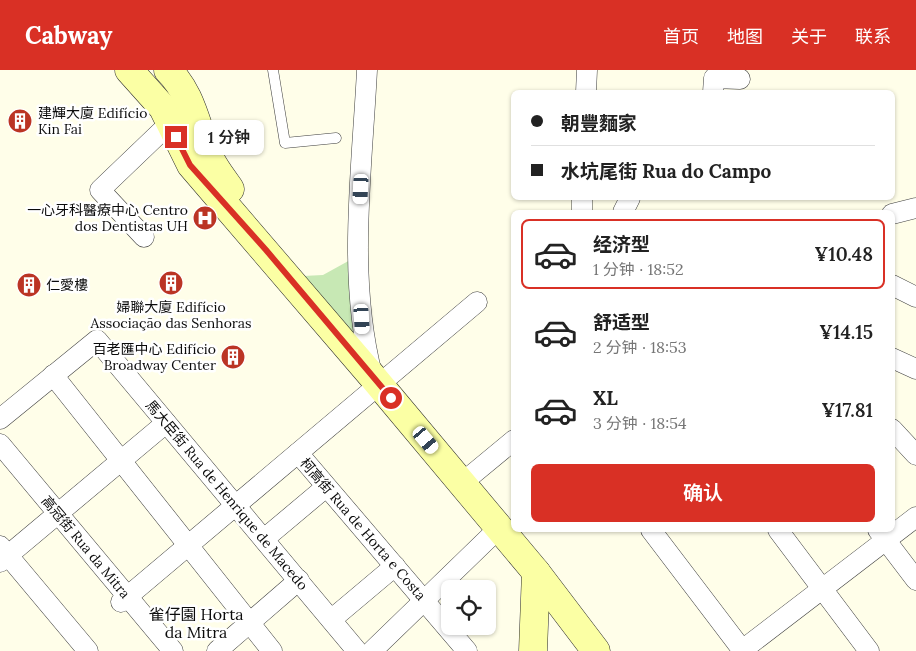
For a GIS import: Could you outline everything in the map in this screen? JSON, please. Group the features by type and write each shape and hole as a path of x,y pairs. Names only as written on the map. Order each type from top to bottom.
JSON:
{"main road":[{"path":"130,70 156,98 190,165 318,310 536,572 596,651"},
{"path":"173,72 194,110 212,162 318,310"},
{"path":"533,639 536,572"},
{"path":"533,639 541,616 547,612 560,611 572,619"}],"street":[{"path":"367,70 359,226 359,273 362,331 376,380"},
{"path":"586,70 586,90"},
{"path":"713,90 714,78 740,79"},
{"path":"144,237 105,184 170,123"},
{"path":"895,213 916,208"},
{"path":"895,287 916,297"},
{"path":"124,599 298,453 346,411 376,380 411,356 477,302"},
{"name":"馬大臣街 Rua de Henrique de Macedo","path":"53,375 97,340 357,651"},
{"path":"895,359 916,369"},
{"path":"0,419 53,375 272,651"},
{"path":"88,651 3,554 58,513 166,423"},
{"path":"895,432 916,455"},
{"path":"462,483 511,442"},
{"name":"高冠街 Rua da Mitra","path":"0,444 58,513 124,599 173,651"},
{"name":"柯高街 Rua de Horta e Costa","path":"298,453 466,651"},
{"path":"264,539 326,486"},
{"path":"895,528 916,517"},
{"path":"372,651 499,528"},
{"path":"653,532 742,651 822,589 882,535 916,580"},
{"path":"779,532 870,651"},
{"path":"332,619 395,566"},
{"path":"217,651 299,580"}],"lane":[{"path":"273,70 285,143 336,138"}],"green space":[{"path":"352,259 356,344 303,276 323,275"}],"place":[{"name":"建輝大廈 Edifício Kin Fai","path":"20,121"},
{"name":"一心牙科醫療中心 Centro dos Dentistas UH","path":"205,218"},
{"name":"婦聯大廈 Edifício Associação das Senhoras","path":"171,283"},
{"name":"仁愛樓","path":"29,285"},
{"name":"百老匯中心 Edifício Broadway Center","path":"233,357"}],"district":[{"name":"雀仔園 Horta da Mitra","path":"196,623"}],"route":[{"path":"176,137 190,165 318,310 391,398"}]}
